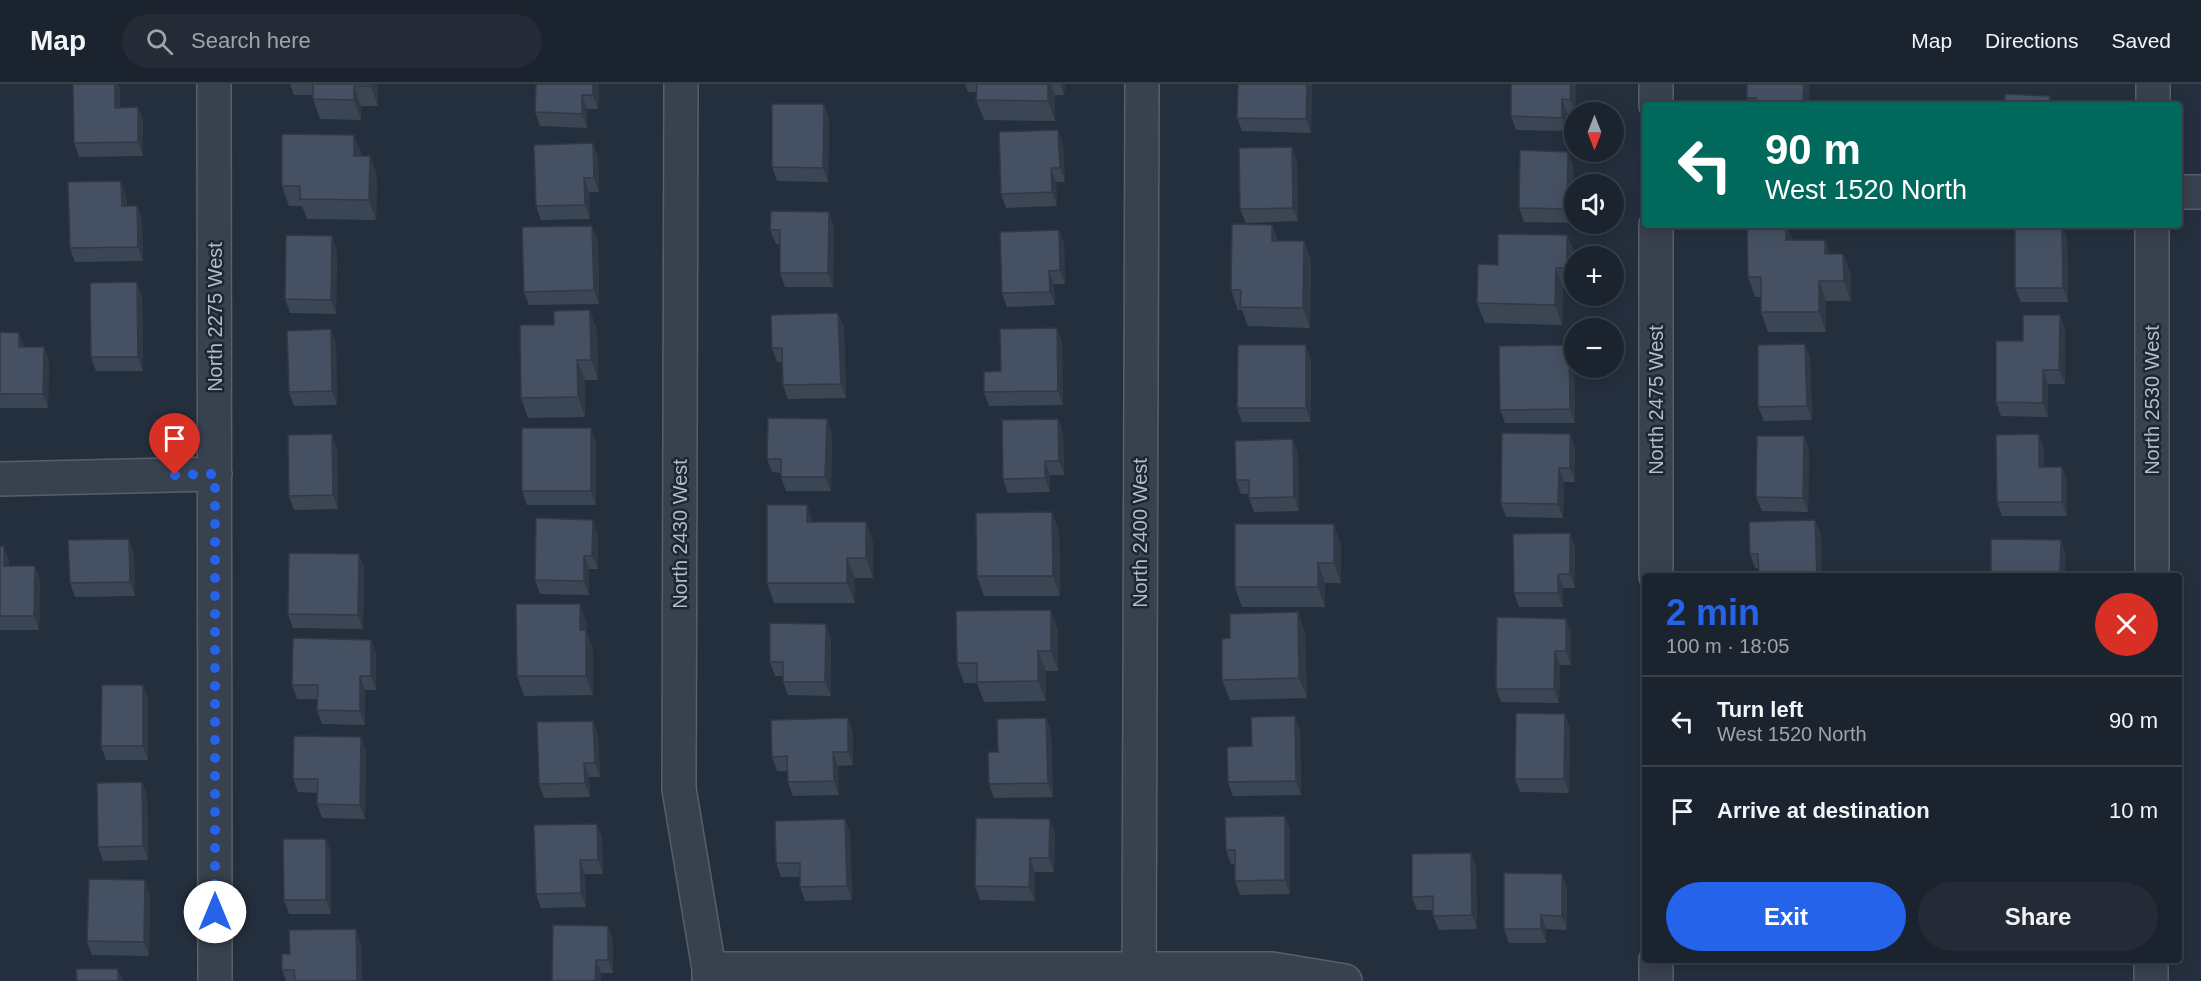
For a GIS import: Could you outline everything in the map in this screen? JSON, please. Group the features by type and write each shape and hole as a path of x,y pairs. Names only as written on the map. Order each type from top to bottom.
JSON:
{"street":[{"name":"North 2275 West","path":"214,84 215,981"},
{"name":"North 2430 West","path":"681,84 679,789 709,975"},
{"name":"North 2400 West","path":"1139,975 1142,84"},
{"path":"1656,84 1656,102"},
{"path":"2153,84 2153,102"},
{"path":"2182,192 2201,192"},
{"name":"North 2475 West","path":"1656,228 1656,573"},
{"name":"North 2530 West","path":"2152,228 2152,573"},
{"path":"0,478 215,474"},
{"path":"1656,963 1656,981"},
{"path":"2151,963 2151,981"},
{"path":"709,975 1139,975 1272,969 1345,981"}],"building":[{"path":"73,84 115,84 115,108 138,107 138,142 74,143"},
{"path":"313,84 371,84 371,86 354,86 354,100 313,99"},
{"path":"536,84 593,84 593,95 582,95 582,114 535,112"},
{"path":"977,84 1048,84 1048,101 976,100"},
{"path":"1238,84 1307,84 1306,119 1237,118"},
{"path":"1511,84 1571,84 1570,100 1562,99 1562,118 1511,116"},
{"path":"1747,84 1804,84 1803,102 1756,102 1756,98 1747,98"},
{"path":"2005,94 2050,96 2049,102 2004,102"},
{"path":"772,104 824,104 823,168 772,167"},
{"path":"1058,130 1060,168 1051,168 1052,192 1001,194 999,132"},
{"path":"282,134 354,135 354,156 370,156 369,200 300,199 300,186 282,186"},
{"path":"593,143 594,178 584,178 585,205 536,206 534,145"},
{"path":"1292,147 1293,208 1240,209 1239,148"},
{"path":"1520,150 1564,152 1564,162 1568,162 1568,174 1564,174 1564,209 1519,208"},
{"path":"121,181 122,206 137,206 138,247 70,248 68,182"},
{"path":"771,211 829,212 828,273 780,273 780,230 770,230"},
{"path":"1232,224 1272,225 1272,241 1304,241 1303,308 1240,307 1241,290 1231,290"},
{"path":"592,226 594,290 524,292 522,227"},
{"path":"1747,228 1786,228 1786,240 1825,240 1825,254 1843,254 1844,281 1819,281 1819,312 1761,312 1761,277 1748,277"},
{"path":"2015,228 2062,228 2063,288 2015,288"},
{"path":"1059,230 1060,270 1049,271 1050,292 1002,293 1000,232"},
{"path":"1498,234 1567,235 1567,246 1564,246 1564,268 1556,268 1555,305 1477,303 1478,264 1498,265"},
{"path":"286,235 332,236 331,300 285,299"},
{"path":"137,282 138,357 91,357 90,283"},
{"path":"590,310 591,360 577,360 578,397 521,398 520,325 554,325 554,311"},
{"path":"838,313 841,384 783,385 782,348 772,348 771,315"},
{"path":"2023,315 2060,315 2059,370 2043,370 2043,403 1996,402 1996,341 2023,341"},
{"path":"1057,328 1058,391 984,392 984,372 1001,371 1000,329"},
{"path":"331,329 332,391 289,392 287,331"},
{"path":"0,332 19,333 19,347 44,347 43,394 0,394"},
{"path":"1805,344 1807,406 1758,407 1758,345"},
{"path":"1238,345 1306,345 1306,408 1237,408"},
{"path":"1564,345 1564,378 1570,378 1570,409 1500,410 1499,346"},
{"path":"768,418 827,419 825,477 781,477 781,459 767,459"},
{"path":"1058,419 1059,461 1045,461 1045,478 1003,479 1002,420"},
{"path":"522,428 591,428 591,491 522,491"},
{"path":"1502,433 1570,434 1570,468 1559,468 1558,504 1501,503"},
{"path":"332,434 333,495 289,496 288,435"},
{"path":"2039,434 2039,467 2062,467 2062,502 1997,502 1996,435"},
{"path":"1757,436 1804,436 1803,498 1756,497"},
{"path":"1293,439 1294,497 1249,498 1249,480 1236,480 1235,441"},
{"path":"767,505 807,505 807,522 866,522 866,558 847,558 847,583 767,583"},
{"path":"1052,512 1053,576 977,576 976,513"},
{"path":"536,518 593,520 592,556 584,556 584,581 535,580"},
{"path":"1815,520 1817,573 1759,573 1758,554 1750,554 1749,522"},
{"path":"1235,524 1334,524 1334,563 1318,563 1318,587 1235,587"},
{"path":"1570,533 1570,574 1558,574 1558,593 1514,593 1513,534"},
{"path":"129,539 130,582 70,583 68,540"},
{"path":"1991,539 2061,540 2060,573 1991,573"},
{"path":"0,546 4,546 4,566 35,566 34,616 0,616"},
{"path":"289,553 359,554 358,615 288,614"},
{"path":"516,604 580,604 580,630 586,630 586,676 517,676"},
{"path":"1051,610 1051,651 1038,651 1038,681 977,682 977,663 957,663 956,611"},
{"path":"1298,612 1299,678 1222,680 1222,639 1230,638 1230,614"},
{"path":"1497,617 1566,619 1566,651 1555,651 1554,689 1496,689"},
{"path":"770,623 826,624 825,682 783,682 783,662 770,662"},
{"path":"293,638 371,640 371,676 360,676 360,711 317,710 318,685 292,685"},
{"path":"102,685 143,685 143,746 101,746"},
{"path":"1516,713 1565,714 1564,779 1515,779"},
{"path":"1295,716 1296,781 1228,782 1227,747 1252,746 1251,717"},
{"path":"848,718 848,752 833,752 834,781 788,782 787,756 772,757 771,720"},
{"path":"1046,718 1048,783 989,784 988,752 998,752 997,719"},
{"path":"593,721 595,763 584,763 585,783 539,784 537,722"},
{"path":"294,736 361,737 360,805 317,804 318,779 293,779"},
{"path":"142,782 143,846 98,847 97,783"},
{"path":"1285,816 1285,880 1235,881 1235,850 1226,850 1225,817"},
{"path":"976,818 1050,819 1049,858 1030,858 1029,887 975,886"},
{"path":"845,819 847,886 800,887 800,863 776,863 775,821"},
{"path":"597,824 598,860 580,860 581,893 536,894 534,825"},
{"path":"283,839 326,839 326,900 284,900"},
{"path":"1471,853 1472,915 1433,916 1433,896 1412,897 1412,854"},
{"path":"1504,873 1562,874 1562,916 1541,915 1541,929 1504,929"},
{"path":"89,879 145,880 144,942 87,941"},
{"path":"553,925 608,926 608,960 596,960 595,981 552,981"},
{"path":"356,929 357,981 295,981 294,970 282,970 282,954 290,954 289,930"},
{"path":"76,969 118,969 118,981 77,981"}],"route":[{"path":"175,475 215,474 215,912"}]}
